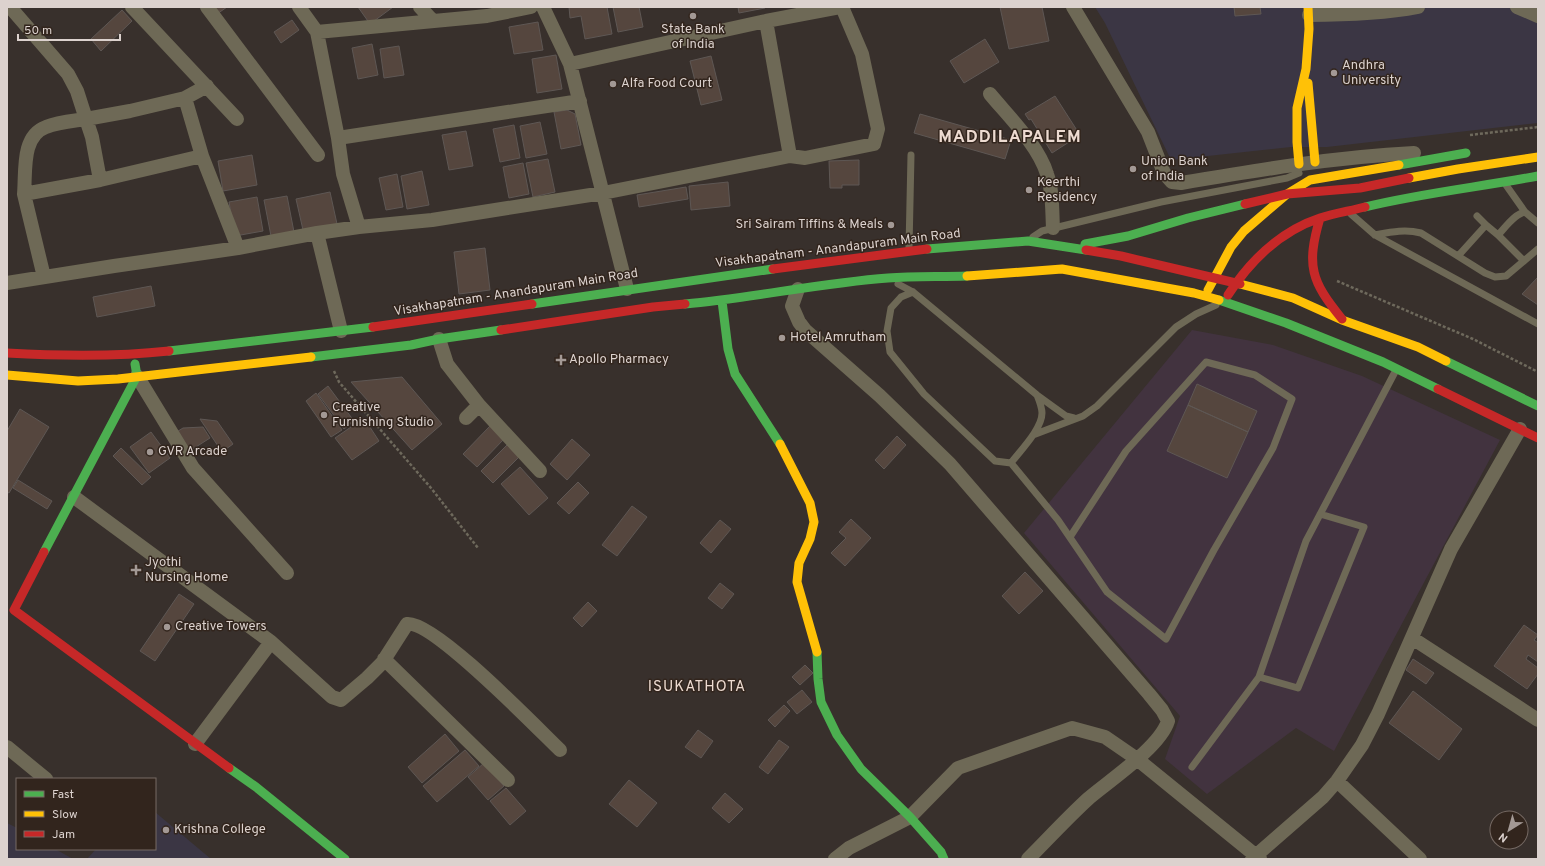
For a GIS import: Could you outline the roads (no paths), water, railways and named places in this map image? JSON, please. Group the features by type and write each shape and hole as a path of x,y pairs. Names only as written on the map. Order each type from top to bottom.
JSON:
{"main road":[{"path":"1299,169 1297,108 1306,69 1309,29 1308,11"},
{"path":"1306,69 1310,93 1315,162"},
{"path":"1205,296 1231,247 1244,231 1287,194 1310,180 1472,152"},
{"path":"1072,247 1128,236 1188,218 1287,194 1360,188 1458,169 1538,157"},
{"path":"1224,301 1235,284 1259,256 1268,248 1291,231 1320,218 1402,198 1504,183 1538,176"},
{"path":"1320,218 1312,251 1312,270 1318,287 1342,320"},
{"name":"Visakhapatnam - Anandapuram Main Road","path":"7,353 39,355 133,355 229,345 414,322 627,289 909,250 1028,241 1121,256 1293,298 1342,320 1418,347 1538,406"},
{"path":"7,374 78,380 137,376 411,345 439,339 653,307 722,301 798,289 888,278 945,277 1062,269 1194,293 1224,301 1286,323 1397,368 1538,438"},
{"path":"722,301 728,349 735,374 786,452 810,503 814,522 810,539 799,563 797,582 817,652 821,702 836,735 861,769 910,817 941,852 944,859"},
{"path":"133,355 137,376 74,497 10,610 256,787 345,859"}],"street":[{"path":"10,7 68,74 76,91 92,137 100,180"},
{"path":"132,7 238,119"},
{"path":"207,7 318,154"},
{"path":"299,7 317,32 338,138 343,174 359,227"},
{"path":"420,7 432,20"},
{"path":"317,32 487,16 531,7"},
{"path":"543,7 570,64 627,289"},
{"path":"7,283 238,248 317,233 359,227 432,220 603,193 790,156 805,158 874,144 878,129 862,54 841,7 766,21 570,64"},
{"path":"1073,7 1148,132 1164,173 1172,182 1180,183 1299,169 1315,162 1367,156 1420,153 1439,158"},
{"path":"1308,11 1383,13 1418,7"},
{"path":"1517,7 1538,16"},
{"path":"766,21 790,156"},
{"path":"44,277 24,194 28,146 30,139 46,127 130,111 185,98 207,86"},
{"path":"990,94 1034,148 1047,173 1051,191 1053,228"},
{"path":"185,98 202,156 238,248"},
{"path":"338,138 580,101"},
{"path":"24,194 100,180 202,156"},
{"path":"317,233 341,331"},
{"path":"798,289 792,306 799,322 805,330 880,396 950,464 1162,710 1168,721 1166,728 1162,733 1137,759 1088,799 1028,859"},
{"path":"439,339 447,364 479,405 540,471"},
{"path":"137,376 192,468 287,573"},
{"path":"466,418 479,405"},
{"path":"835,859 850,848 910,817 958,768 1072,728 1106,737 1137,759 1256,858 1323,797 1337,781 1362,745 1378,714 1451,549 1520,430"},
{"path":"74,497 271,642 332,697 341,700 367,678 384,659 407,624 411,623 430,633 468,663 492,684 560,750"},
{"path":"1412,638 1538,720"},
{"path":"195,744 271,642"},
{"path":"384,659 508,780"},
{"path":"7,747 45,778"},
{"path":"1337,781 1420,859"}],"lane":[{"path":"909,250 911,155"},
{"path":"1287,194 1299,169"},
{"path":"1028,241 1042,231 1053,228 1146,205 1287,178 1299,169"},
{"path":"1504,183 1525,212 1538,223"},
{"path":"1348,211 1375,235 1538,324"},
{"path":"1498,235 1515,218 1521,213 1525,212"},
{"path":"1477,216 1524,261"},
{"path":"1458,256 1486,225"},
{"path":"1375,235 1400,230 1410,230 1421,233 1485,273 1495,277 1506,276 1538,249"},
{"path":"888,278 913,292 1037,395 1066,416 1074,418"},
{"path":"913,292 902,297 891,308 887,331 890,352 924,394 995,461 1011,463 1058,520 1107,592 1166,639 1214,550 1273,448 1292,399 1255,375 1206,362 1126,451 1070,537"},
{"path":"1196,314 1205,296"},
{"path":"1033,435 1074,418 1083,416 1097,406 1176,327 1196,314 1224,301"},
{"path":"1192,767 1259,676 1306,541 1397,368"},
{"path":"1011,463 1033,435 1040,423 1042,413 1037,395"},
{"path":"1259,676 1298,688 1364,527 1320,514"}],"place":[{"name":"State Bank of India","path":"693,16"},
{"name":"Andhra University","path":"1334,73"},
{"name":"Alfa Food Court","path":"613,84"},
{"name":"Union Bank of India","path":"1133,169"},
{"name":"Keerthi Residency","path":"1029,190"},
{"name":"Sri Sairam Tiffins & Meals","path":"891,225"},
{"name":"Hotel Amrutham","path":"782,338"},
{"name":"Apollo Pharmacy","path":"561,360"},
{"name":"Creative Furnishing Studio","path":"324,415"},
{"name":"GVR Arcade","path":"150,452"},
{"name":"Jyothi Nursing Home","path":"136,570"},
{"name":"Creative Towers","path":"167,627"},
{"name":"Krishna College","path":"166,830"}],"district":[{"name":"MADDILAPALEM","path":"1010,138"},
{"name":"ISUKATHOTA","path":"697,687"}]}
